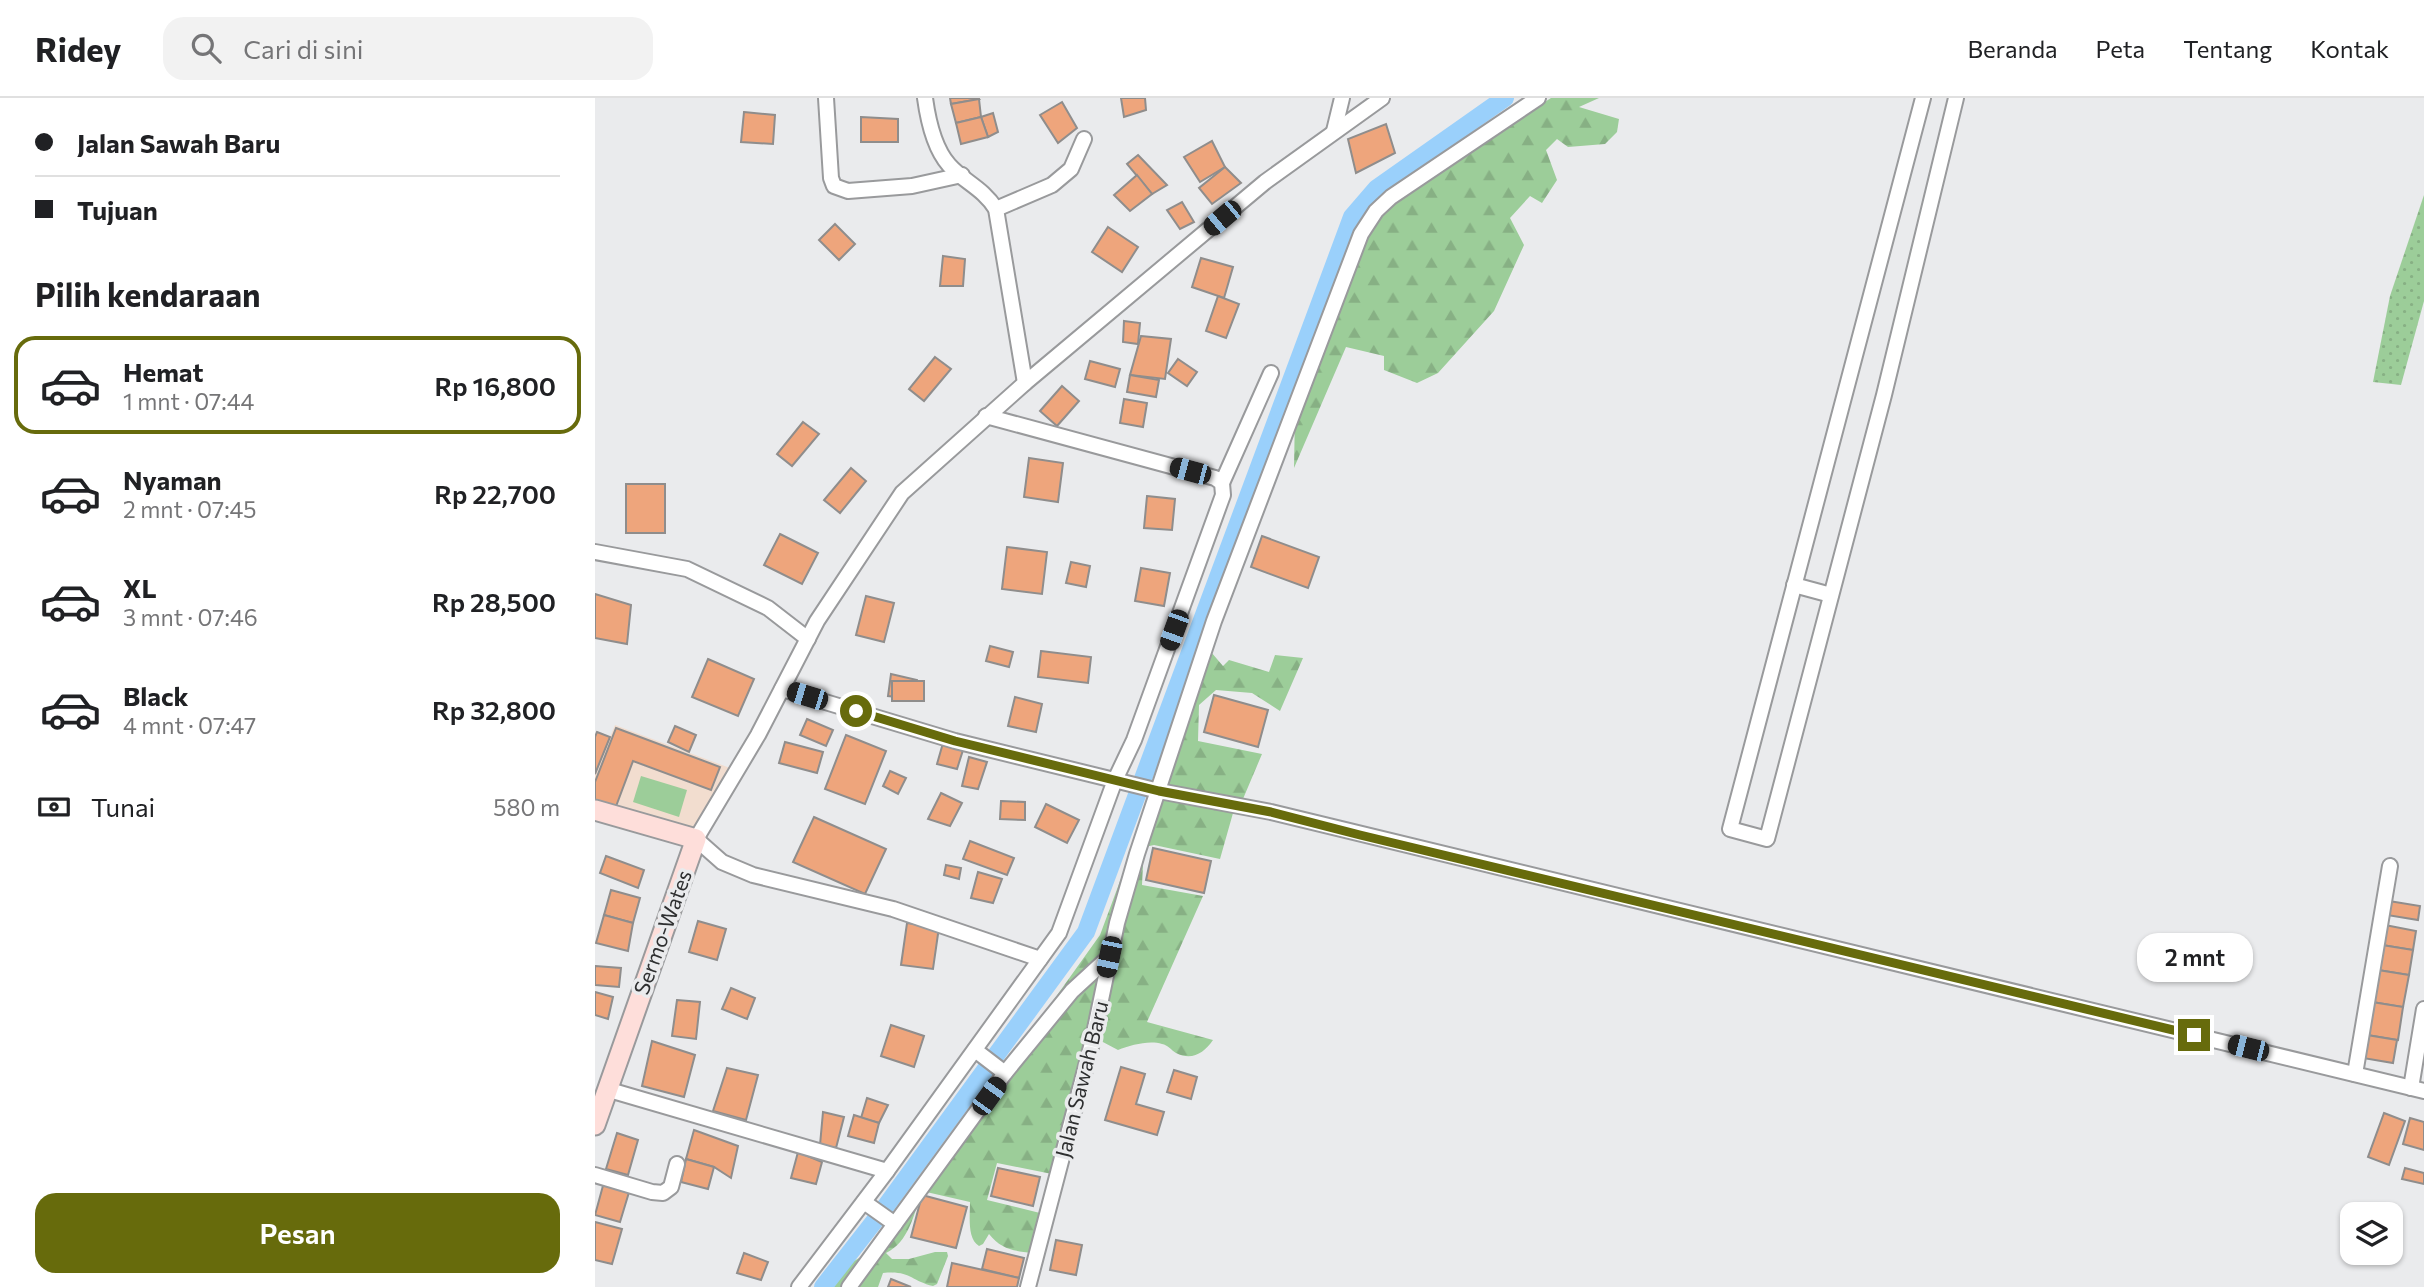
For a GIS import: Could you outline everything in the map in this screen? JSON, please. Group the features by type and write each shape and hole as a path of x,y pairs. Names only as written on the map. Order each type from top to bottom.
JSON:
{"main road":[{"path":"595,810 696,839"},
{"name":"Sermo-Wates","path":"595,1125 696,839"}],"street":[{"path":"826,98 831,178 834,187 848,191 912,186 962,175"},
{"path":"925,98 940,151 949,165 982,190 996,209 1024,383"},
{"path":"1334,131 1342,98"},
{"path":"1040,959 893,909 753,875 722,862 696,839 758,735 824,610 902,493 1024,383 1265,181 1382,98"},
{"name":"Jalan Sawah Baru","path":"1028,1287 1092,1043 1109,957 1154,790 1361,234 1376,211 1391,197 1538,98"},
{"path":"1923,98 1730,829 1767,839 1884,395 1956,98"},
{"path":"996,209 1052,185 1071,169 1084,139"},
{"path":"1221,483 1271,373"},
{"path":"799,1287 868,1205 887,1171 977,1052 1059,933 1120,781 1221,505 1224,488 1215,478 986,416"},
{"path":"595,552 687,569 768,608 808,639"},
{"path":"1794,585 1831,594"},
{"path":"782,689 955,741 1154,790 1271,812 2418,1090 2424,1009"},
{"path":"2355,1074 2391,866"},
{"path":"849,1287 892,1222 1002,1071 1072,991 1109,957"},
{"path":"977,1052 1002,1071"},
{"path":"606,1089 887,1171"},
{"path":"595,1175 663,1193 671,1187 677,1164"},
{"path":"868,1205 892,1222"}],"shaded area":[{"path":"615,725 730,768 697,831 595,805 595,774"}],"green space":[{"path":"1551,98 1599,98 1579,107 1619,119 1617,132 1605,144 1568,147 1557,139 1546,150 1557,180 1542,203 1530,196 1510,218 1524,245 1494,311 1438,373 1417,383 1384,370 1384,356 1346,347 1294,468 1295,412 1367,225 1391,201"},
{"path":"2424,195 2424,301 2401,385 2373,382 2390,296"},
{"path":"1211,652 1223,666 1229,660 1269,672 1275,655 1303,658 1280,711 1252,693 1216,690 1199,705 1198,741 1262,754 1240,806 1235,806 1220,859 1154,845 1145,847"},
{"path":"641,776 687,790 679,817 633,802"},
{"path":"1126,865 1088,1037 1052,1174 997,1163 987,1200 1040,1213 1032,1253 1008,1248 989,1234 979,1246 971,1233 970,1202 922,1191 905,1235 886,1253 892,1259 909,1259 935,1252 947,1252 948,1256 937,1284 933,1286 905,1274 892,1272 883,1273 878,1287 830,1287 846,1268 867,1254 988,1092 1100,935"},
{"path":"1143,865 1142,885 1203,896 1147,1022 1213,1040 1206,1049 1192,1056 1176,1053 1166,1045 1157,1043 1118,1050 1098,1037 1121,924 1137,867"}],"building":[{"path":"950,98 978,98 979,99 951,104"},
{"path":"1121,98 1145,98 1146,110 1124,117"},
{"path":"979,99 981,117 956,123 951,104"},
{"path":"1062,102 1077,128 1058,143 1040,115"},
{"path":"744,112 775,115 773,144 741,142"},
{"path":"993,113 998,132 988,137 981,117"},
{"path":"861,117 898,119 898,142 861,142"},
{"path":"981,117 988,137 961,144 956,123"},
{"path":"1386,124 1395,153 1356,173 1348,139"},
{"path":"1212,141 1225,167 1200,182 1184,157"},
{"path":"1138,155 1167,185 1152,194 1127,164"},
{"path":"1225,167 1241,183 1212,204 1199,188"},
{"path":"1137,175 1152,194 1130,211 1114,195"},
{"path":"1182,202 1194,222 1180,229 1167,210"},
{"path":"835,224 855,244 839,260 819,240"},
{"path":"1108,227 1138,247 1122,272 1092,252"},
{"path":"943,256 965,259 963,286 940,286"},
{"path":"1201,258 1233,267 1224,298 1192,287"},
{"path":"1218,296 1239,304 1226,338 1206,331"},
{"path":"1124,321 1140,323 1138,344 1123,342"},
{"path":"1141,336 1171,339 1165,379 1130,375"},
{"path":"935,357 951,369 924,401 909,389"},
{"path":"1178,359 1197,372 1187,386 1168,373"},
{"path":"1090,361 1120,369 1115,387 1085,379"},
{"path":"1130,375 1159,380 1156,397 1127,392"},
{"path":"1062,386 1079,401 1057,426 1040,411"},
{"path":"1124,399 1147,403 1143,427 1120,423"},
{"path":"803,422 819,434 792,466 777,454"},
{"path":"1029,458 1063,463 1058,502 1024,497"},
{"path":"851,468 866,481 840,513 824,500"},
{"path":"626,484 665,484 665,533 626,533"},
{"path":"1147,496 1175,499 1172,530 1144,528"},
{"path":"780,534 818,553 802,584 764,565"},
{"path":"1262,536 1319,557 1308,588 1251,567"},
{"path":"1007,547 1047,552 1042,594 1002,589"},
{"path":"1071,562 1090,566 1086,587 1066,583"},
{"path":"1141,568 1170,573 1164,606 1135,601"},
{"path":"595,594 631,605 627,644 595,638"},
{"path":"866,596 894,603 884,642 856,635"},
{"path":"990,646 1013,652 1009,667 986,661"},
{"path":"1041,651 1091,657 1088,683 1038,677"},
{"path":"708,659 754,679 738,716 692,697"},
{"path":"891,674 917,680 917,699 888,696"},
{"path":"892,681 924,681 924,701 892,701"},
{"path":"1214,695 1268,710 1258,747 1204,732"},
{"path":"1015,697 1042,704 1036,732 1008,726"},
{"path":"807,719 833,730 826,746 800,735"},
{"path":"675,726 696,735 689,752 668,742"},
{"path":"616,728 720,767 711,790 633,761 615,809 595,802 595,782"},
{"path":"597,732 610,737 595,774 595,737"},
{"path":"846,735 886,751 865,804 825,789"},
{"path":"785,742 823,752 817,773 779,763"},
{"path":"943,743 963,750 957,769 937,764"},
{"path":"969,757 987,762 978,789 962,786"},
{"path":"890,771 906,778 898,794 883,786"},
{"path":"941,793 962,803 950,826 928,819"},
{"path":"1001,801 1025,802 1025,820 1000,819"},
{"path":"1046,804 1079,820 1067,843 1035,827"},
{"path":"814,817 886,849 865,894 793,862"},
{"path":"970,841 1014,858 1007,875 963,859"},
{"path":"1153,848 1211,861 1204,893 1146,880"},
{"path":"606,856 644,870 638,888 600,873"},
{"path":"946,865 961,868 959,879 944,875"},
{"path":"978,872 1002,879 993,903 971,898"},
{"path":"611,890 640,898 633,923 604,915"},
{"path":"2389,901 2420,906 2418,920 2387,915"},
{"path":"604,915 633,923 628,951 596,943"},
{"path":"698,921 726,929 717,960 689,952"},
{"path":"907,923 939,927 933,969 901,965"},
{"path":"2385,925 2416,931 2413,950 2382,945"},
{"path":"2382,945 2413,950 2409,975 2378,970"},
{"path":"595,966 621,968 619,987 595,985"},
{"path":"2378,970 2409,975 2403,1007 2372,1002"},
{"path":"731,988 755,998 747,1019 722,1009"},
{"path":"595,992 613,997 608,1019 595,1015"},
{"path":"677,1000 700,1002 696,1039 672,1036"},
{"path":"2372,1002 2403,1007 2398,1040 2367,1035"},
{"path":"891,1025 924,1036 914,1067 881,1056"},
{"path":"2367,1035 2397,1040 2393,1063 2363,1058"},
{"path":"652,1041 695,1055 684,1097 642,1086"},
{"path":"1121,1067 1145,1074 1136,1104 1164,1112 1157,1135 1105,1120"},
{"path":"727,1068 758,1075 746,1120 713,1111"},
{"path":"1174,1070 1197,1077 1191,1099 1167,1092"},
{"path":"867,1098 888,1105 879,1123 861,1118"},
{"path":"823,1112 844,1117 836,1148 820,1145"},
{"path":"2384,1113 2405,1121 2389,1165 2368,1157"},
{"path":"854,1115 879,1123 874,1143 848,1136"},
{"path":"2410,1118 2424,1122 2424,1150 2403,1144"},
{"path":"694,1130 738,1146 731,1178 714,1167 686,1159"},
{"path":"617,1133 638,1140 628,1175 606,1169"},
{"path":"798,1152 822,1162 816,1184 791,1178"},
{"path":"686,1159 714,1167 708,1189 681,1182"},
{"path":"998,1168 1040,1177 1033,1206 991,1196"},
{"path":"2405,1168 2424,1173 2424,1184 2402,1179"},
{"path":"604,1182 630,1189 620,1222 595,1215"},
{"path":"922,1195 967,1207 956,1248 911,1237"},
{"path":"595,1222 622,1229 612,1264 595,1260"},
{"path":"1056,1240 1082,1245 1076,1275 1050,1270"},
{"path":"987,1249 1024,1258 1019,1278 982,1269"},
{"path":"744,1253 768,1262 761,1280 737,1273"},
{"path":"952,1263 1019,1278 1017,1287 947,1287"},
{"path":"891,1279 911,1287 888,1287"}],"waterway":[{"path":"823,1287 880,1214 1086,932 1352,217 1377,188 1505,98"}],"route":[{"path":"856,711 955,741 1159,791 1271,812 2194,1035"}]}
